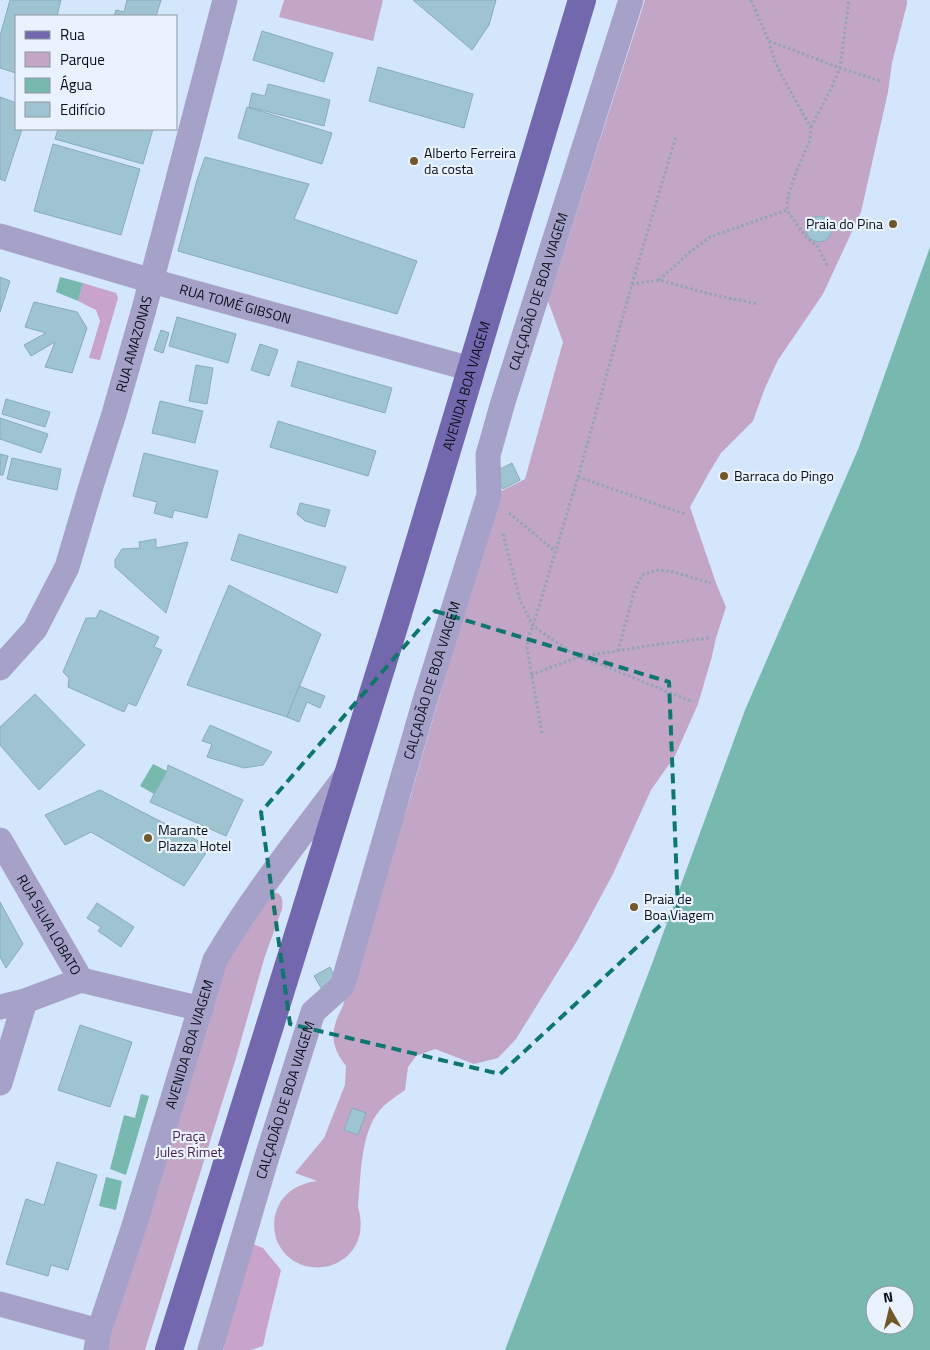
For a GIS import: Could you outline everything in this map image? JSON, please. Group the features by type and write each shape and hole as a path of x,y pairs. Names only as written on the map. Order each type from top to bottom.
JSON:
{"main road":[{"name":"AVENIDA BOA VIAGEM","path":"169,1350 349,772 582,0"}],"street":[{"name":"RUA AMAZONAS","path":"0,668 35,629 67,568 152,281 224,0"},
{"name":"CALÇADÃO DE BOA VIAGEM","path":"210,1350 266,1160 313,1012 342,986 426,697 489,496 488,455 503,402 631,0"},
{"name":"RUA TOMÉ GIBSON","path":"0,236 152,281 471,369"},
{"name":"AVENIDA BOA VIAGEM","path":"98,1341 215,960 231,932 258,893 349,772"},
{"name":"RUA SILVA LOBATO","path":"0,840 81,980 201,1008"},
{"path":"0,1007 25,1001 81,980"},
{"path":"0,1083 25,1001"},
{"path":"0,1304 98,1341"}],"path":[{"path":"751,0 769,41 774,59 811,128"},
{"path":"828,267 818,247 805,236 787,210 788,195 796,170 810,140 811,128 840,68 849,0"},
{"path":"769,41 840,68 880,80"},
{"path":"542,734 527,648 528,638 578,477 676,136"},
{"path":"658,280 710,237 787,210"},
{"path":"632,284 658,280 758,304"},
{"path":"578,477 685,514"},
{"path":"489,496 555,551"},
{"path":"489,496 502,528 520,600 533,626 578,657 693,702"},
{"path":"618,651 634,592 642,575 656,570 670,571 710,583"},
{"path":"531,675 578,657 709,638"}],"highlighted area":[{"path":"435,611 669,682 678,909 500,1074 290,1024 261,812"}],"green space":[{"path":"284,0 383,0 373,41 279,17"},
{"path":"645,0 907,0 861,212 823,294 778,360 753,421 721,453 690,507 726,607 698,704 675,756 651,790 613,874 577,941 516,1039 498,1058 474,1064 435,1049 416,1056 408,1067 405,1090 380,1110 373,1120 365,1143 358,1207 361,1228 356,1245 346,1257 332,1265 317,1267 301,1265 287,1256 277,1241 274,1228 275,1215 281,1201 289,1192 299,1186 317,1181 295,1173 324,1138 345,1085 346,1066 335,1045 335,1024 342,1008 411,795 498,493 525,479 563,342 548,301"},
{"name":"Praça Jules Rimet","path":"273,892 281,896 282,909 265,956 236,1058 145,1350 106,1350 220,980 231,953"}],"shaded area":[{"path":"83,283 116,293 118,298 100,360 89,358 100,321 96,310 78,301"},
{"path":"248,1242 263,1248 281,1270 263,1346 251,1350 224,1350 219,1335"}],"water":[{"path":"930,247 930,1350 505,1350 653,961 745,710 859,447"},
{"path":"60,277 83,283 78,301 56,292"},
{"path":"153,764 167,771 154,794 140,786"},
{"path":"141,1094 149,1096 126,1175 110,1169 124,1115 135,1118"},
{"path":"106,1177 122,1181 116,1210 99,1206"}],"building":[{"path":"10,0 61,0 57,15 15,15 15,73 0,68 0,36"},
{"path":"127,0 161,0 156,15 114,15 116,10 124,12"},
{"path":"413,0 496,0 489,25 472,50"},
{"path":"262,31 333,53 324,82 253,60"},
{"path":"378,67 473,94 464,128 369,101"},
{"path":"268,84 330,100 324,126 249,107 252,93 265,96"},
{"path":"0,97 15,103 15,130 22,130 5,181 0,179"},
{"path":"247,107 332,133 322,164 238,138"},
{"path":"58,130 153,130 143,164 55,139"},
{"path":"53,144 140,169 121,235 34,211"},
{"path":"205,157 309,184 294,219 417,261 397,314 178,251"},
{"path":"819,216 828,220 832,229 828,238 819,242 810,238 806,229 810,220"},
{"path":"0,277 10,281 0,312"},
{"path":"34,302 77,312 87,328 72,373 45,367 55,342 31,356 24,345 46,333 25,327"},
{"path":"177,317 236,334 228,363 169,346"},
{"path":"161,330 169,333 163,353 154,350"},
{"path":"260,344 278,350 269,376 251,370"},
{"path":"298,361 392,388 385,413 291,386"},
{"path":"196,365 213,368 207,404 189,401"},
{"path":"6,399 50,412 45,427 2,414"},
{"path":"160,401 203,411 195,443 152,433"},
{"path":"0,418 48,434 41,453 0,439"},
{"path":"278,421 376,451 368,476 270,447"},
{"path":"144,453 218,471 207,518 174,510 172,518 154,513 157,502 133,496"},
{"path":"0,454 8,456 3,475 0,475"},
{"path":"12,458 61,469 57,490 7,479"},
{"path":"512,463 520,480 503,489 494,472"},
{"path":"300,503 330,510 325,527 305,521 297,514"},
{"path":"239,534 346,567 337,593 231,560"},
{"path":"156,539 156,548 188,542 166,613 115,567 115,560 122,549 140,548 139,542"},
{"path":"229,585 321,634 287,717 187,685"},
{"path":"100,610 159,637 154,647 162,650 136,706 128,703 124,712 68,687 69,678 63,672 86,618 96,618"},
{"path":"299,686 325,696 320,708 307,702 299,722 287,717"},
{"path":"35,694 85,745 39,790 0,745 0,727"},
{"path":"210,725 272,752 263,765 244,768 207,757 212,744 202,741"},
{"path":"168,765 243,800 226,836 150,802 167,771"},
{"name":"Marante Plazza Hotel","path":"100,790 210,847 184,886 91,832 65,845 45,815"},
{"path":"0,902 23,944 6,968 0,957"},
{"path":"97,903 134,927 121,947 98,931 101,927 87,918"},
{"path":"330,967 338,983 323,991 314,976"},
{"path":"80,1025 132,1042 110,1107 58,1090"},
{"path":"352,1108 366,1113 358,1135 344,1130"},
{"path":"57,1162 97,1175 68,1270 51,1265 48,1276 6,1264 26,1199 44,1205"}],"place":[{"name":"Alberto Ferreira da costa","path":"414,161"},
{"name":"Praia do Pina","path":"893,224"},
{"name":"Barraca do Pingo","path":"724,476"},
{"name":"Marante Plazza Hotel","path":"148,838"},
{"name":"Praia de Boa Viagem","path":"634,907"}]}
